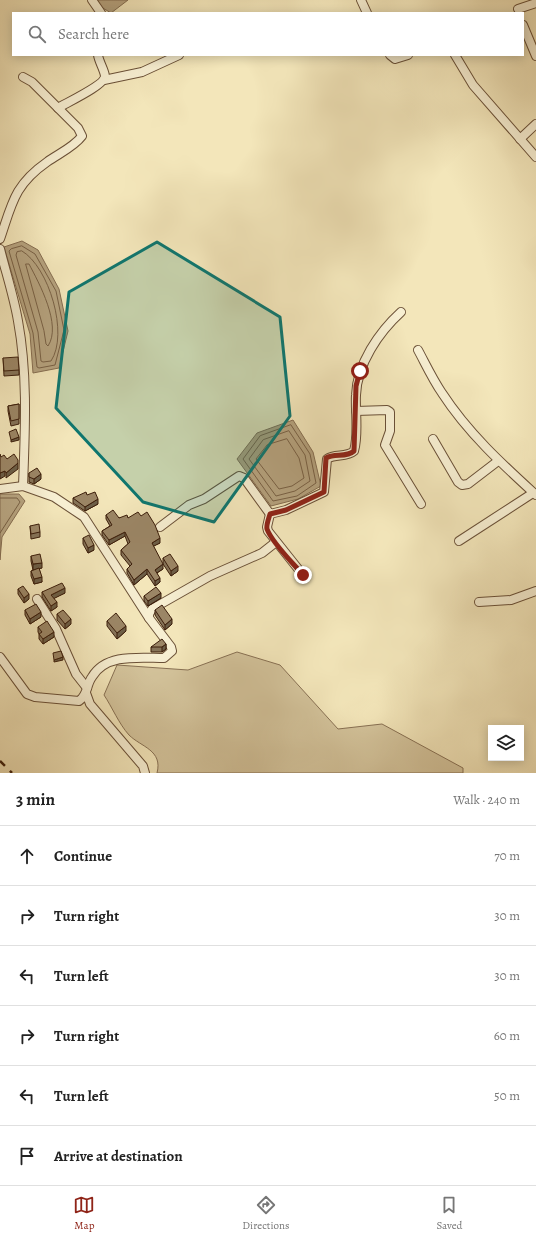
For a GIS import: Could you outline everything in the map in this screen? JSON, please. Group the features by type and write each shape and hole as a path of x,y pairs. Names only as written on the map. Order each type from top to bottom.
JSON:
{"street":[{"path":"92,0 100,12"},
{"path":"361,0 367,12"},
{"path":"518,7 536,3"},
{"path":"524,27 536,56"},
{"path":"98,56 105,76 104,80"},
{"path":"58,108 98,86 104,80 142,72 177,56"},
{"path":"391,56 395,59 405,56"},
{"path":"456,56 473,85 536,157"},
{"path":"0,239 15,196 23,182 45,163 82,136 78,128 32,82 23,77"},
{"path":"520,139 536,124"},
{"path":"0,249 18,320 24,364 25,415 23,486"},
{"path":"270,514 286,510 324,492 326,458 348,454 354,451 356,386 360,371 383,331 400,312"},
{"path":"418,350 442,393 469,429 498,461 534,494 459,541"},
{"path":"356,411 387,410 390,412 390,431 385,445 421,504"},
{"path":"433,439 458,482 462,485 468,484 498,461"},
{"path":"160,526 189,505 204,499 239,476 244,478 270,514 267,528 276,542 303,575"},
{"path":"0,489 23,486 54,497 84,518 149,618 171,647 172,651 164,658 119,659 111,661 94,673 87,690 79,701 31,696 27,694 0,657"},
{"path":"149,618 149,614 152,609 210,576 262,553 276,542"},
{"path":"479,602 511,600 536,591"},
{"path":"37,599 56,629 76,674 87,690 90,704 143,766 145,773"}],"highlighted area":[{"path":"157,242 280,317 290,416 214,522 143,502 56,408 69,292"}],"shaded area":[{"path":"237,652 280,665 338,729 382,724 463,768 463,773 157,773 158,765 154,754 129,735 104,695 117,665 188,670"}],"water":[{"path":"90,0 128,0 112,12 109,12"},
{"path":"22,241 38,250 59,289 68,331 59,368 33,373 30,334 4,247"},
{"path":"293,420 313,452 321,486 298,499 271,506 237,459 257,433"},
{"path":"0,494 19,494 25,501 2,537 0,560"}],"building":[{"path":"18,357 19,370 4,371 3,358"},
{"path":"19,404 19,419 11,421 8,406"},
{"path":"16,429 19,437 11,440 9,432"},
{"path":"0,454 1,457 4,455 7,459 14,454 18,460 18,463 6,473 5,471 0,473"},
{"path":"37,468 41,474 34,479 29,477 29,473"},
{"path":"86,492 87,495 95,492 98,499 85,507 73,498"},
{"path":"113,510 119,518 127,515 128,518 138,512 141,516 147,512 155,525 160,538 152,543 163,564 155,570 160,578 155,581 147,569 134,580 127,569 132,564 121,550 130,542 125,532 109,540 102,531 112,525 106,515"},
{"path":"39,524 40,532 31,534 30,526"},
{"path":"89,535 94,545 88,548 83,538"},
{"path":"40,554 42,563 33,564 31,556"},
{"path":"170,554 178,566 171,571 163,558"},
{"path":"39,568 42,577 34,579 31,571"},
{"path":"62,583 65,588 51,595 57,602 51,606 42,592"},
{"path":"23,586 29,594 24,598 18,589"},
{"path":"156,587 161,593 148,601 144,596"},
{"path":"36,604 41,612 30,619 25,610"},
{"path":"162,605 172,619 165,625 155,610"},
{"path":"63,610 71,619 65,624 57,614"},
{"path":"116,613 126,626 117,633 107,621"},
{"path":"47,621 54,632 43,639 39,634 42,632 38,627"},
{"path":"162,639 166,644 162,647 151,647"},
{"path":"61,651 63,657 54,660 53,653"}],"railway":[{"path":"0,761 12,773"}],"route":[{"path":"303,575 276,542 266,527 270,514 286,510 324,492 326,458 352,453 354,451 356,386 360,371"}]}
